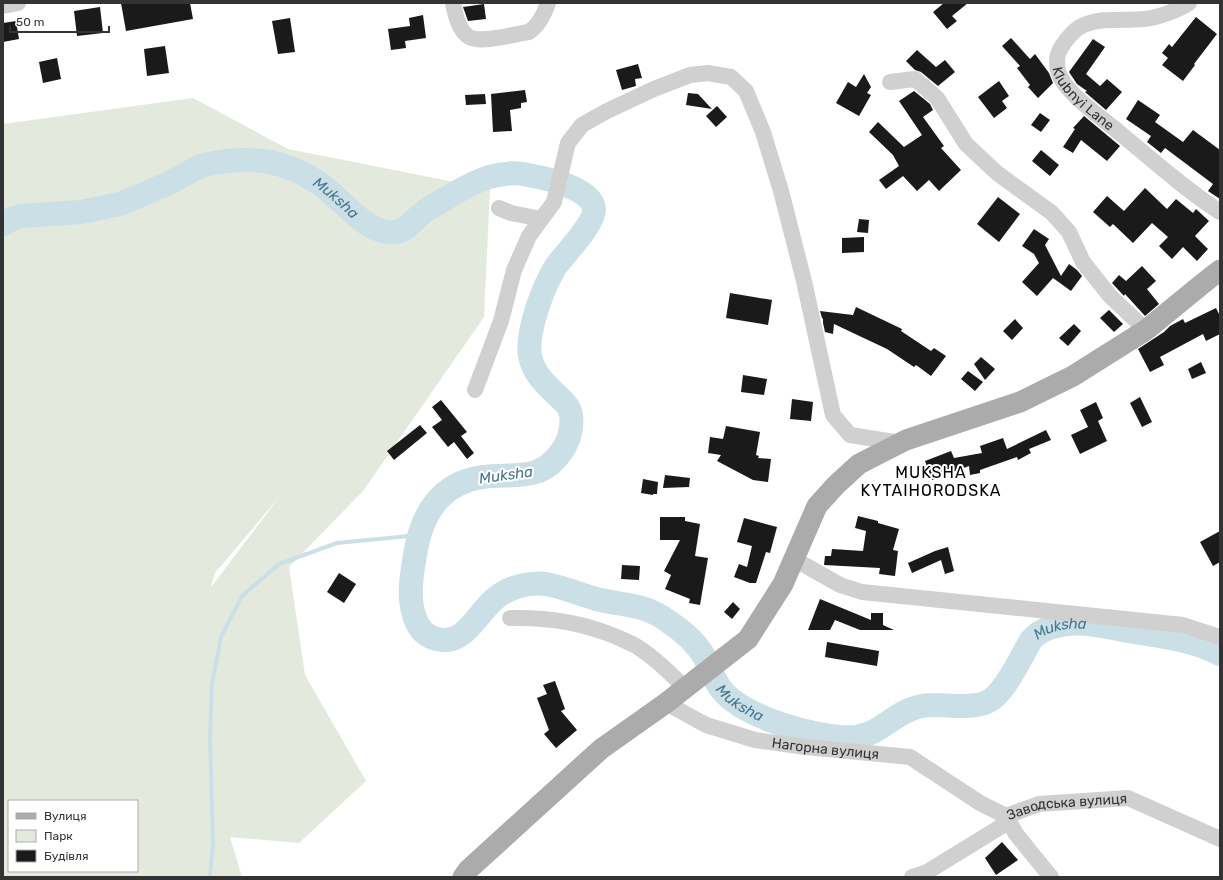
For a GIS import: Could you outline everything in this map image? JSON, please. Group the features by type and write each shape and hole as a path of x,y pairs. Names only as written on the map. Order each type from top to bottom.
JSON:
{"main road":[{"path":"463,877 468,870 601,749 666,703 748,639 783,584 817,506 836,484 859,464 901,443 1020,402 1073,376 1146,330 1220,270"}],"street":[{"path":"3,6 18,3"},
{"path":"453,3 461,28 469,37 481,40 529,32 534,29 540,21 548,3"},
{"name":"Klubnyi Lane","path":"1189,3 1169,12 1146,19 1101,20 1083,25 1074,30 1063,45 1057,59 1059,74 1077,97 1173,177 1220,212"},
{"path":"475,390 501,322 514,270 529,236 554,202 568,143 582,126 608,111 690,75 708,73 731,77 746,91 763,132 781,191 804,281 833,415 850,435 901,443"},
{"path":"890,82 915,79 937,98 966,144 997,173 1052,213 1069,232 1083,262 1110,296 1146,330"},
{"path":"499,208 511,213 541,219"},
{"path":"794,559 840,584 862,592 1183,624 1220,637"},
{"path":"510,618 536,617 564,621 599,630 635,645 689,685"},
{"name":"Нагорна вулиця","path":"666,703 706,725 755,740 806,747 910,757 980,803"},
{"name":"Заводська вулиця","path":"980,803 1008,819 1039,804 1128,798 1220,839"},
{"path":"912,877 927,872 1008,819 1016,834 1051,877"}],"green space":[{"path":"193,98 288,149 490,189 484,317 363,491 289,567 305,675 366,781 299,843 230,837 242,877 3,877 3,124","holes":["280,496 212,586 215,573"]}],"building":[{"path":"121,3 190,3 193,19 126,31"},
{"path":"944,3 968,3 952,16 957,21 947,29 933,12"},
{"path":"484,4 486,19 468,21 463,7"},
{"path":"100,7 103,33 77,36 74,11"},
{"path":"423,15 426,38 405,41 406,48 391,50 388,29 410,26 409,18"},
{"path":"1196,17 1217,34 1183,81 1162,65 1168,58 1162,53 1169,44 1172,47"},
{"path":"290,18 295,52 278,54 272,21"},
{"path":"16,21 19,39 3,42 3,23"},
{"path":"1011,38 1030,59 1035,54 1049,73 1053,83 1038,98 1028,87 1030,85 1017,68 1020,66 1002,46"},
{"path":"1093,39 1105,47 1086,74 1100,86 1107,79 1122,92 1106,110 1085,92 1087,91 1077,84 1069,72"},
{"path":"165,46 169,73 147,76 144,49"},
{"path":"917,50 936,67 945,60 955,72 938,86 921,72 915,70 906,61"},
{"path":"57,58 61,79 43,83 39,62"},
{"path":"638,64 642,78 635,79 636,86 622,90 616,70"},
{"path":"864,74 871,87 867,93 871,95 859,116 836,103 848,82 856,87"},
{"path":"999,81 1009,96 1002,101 1007,108 994,118 978,97"},
{"path":"525,90 527,102 521,103 521,108 510,110 512,131 493,132 491,94"},
{"path":"914,91 930,104 933,110 923,117 944,146 941,148 961,170 939,191 929,180 917,191 903,176 886,189 879,180 899,166 893,155 869,132 878,122 904,147 922,135 899,101"},
{"path":"688,93 698,94 712,109 686,105"},
{"path":"485,94 486,104 466,105 465,95"},
{"path":"1138,100 1160,115 1155,122 1183,142 1193,130 1220,150 1220,199 1208,191 1213,184 1165,148 1161,153 1147,142 1151,136 1126,119"},
{"path":"717,106 727,117 716,127 706,116"},
{"path":"1040,113 1050,120 1041,132 1031,125"},
{"path":"1084,116 1120,146 1107,161 1081,140 1073,153 1063,147 1075,129 1073,128"},
{"path":"1041,150 1059,165 1050,176 1032,161"},
{"path":"1145,188 1167,209 1176,199 1193,213 1196,209 1209,221 1195,236 1208,249 1197,261 1183,247 1172,259 1159,246 1168,237 1152,223 1133,243 1113,224 1110,227 1093,212 1107,196 1124,211"},
{"path":"998,197 1020,214 999,242 977,224"},
{"path":"859,219 869,220 868,233 857,232"},
{"path":"1034,229 1049,239 1045,245 1061,276 1069,264 1082,276 1071,291 1053,278 1037,296 1022,282 1039,263 1034,254 1022,246"},
{"path":"864,237 864,252 842,253 842,238"},
{"path":"1142,266 1156,281 1147,289 1159,304 1145,316 1125,294 1124,296 1112,283 1119,275 1126,281"},
{"path":"730,293 772,300 768,325 726,318"},
{"path":"856,307 902,329 901,331 931,351 934,348 946,356 931,376 916,365 914,367 887,349 834,324 833,334 825,332 820,311 853,315"},
{"path":"1216,308 1220,316 1220,334 1206,341 1203,334 1160,357 1164,365 1150,372 1138,349 1164,332 1170,326 1183,319 1185,323"},
{"path":"1109,310 1123,324 1114,332 1100,318"},
{"path":"1015,319 1023,328 1012,340 1003,331"},
{"path":"1074,324 1081,331 1068,346 1059,338"},
{"path":"981,357 995,369 985,380 974,364"},
{"path":"1201,362 1206,373 1192,379 1188,369"},
{"path":"968,371 983,382 975,391 961,379"},
{"path":"743,375 767,379 764,395 741,392"},
{"path":"1140,397 1152,422 1142,427 1130,403"},
{"path":"792,399 813,402 811,421 790,419"},
{"path":"441,400 467,432 461,436 474,453 467,459 454,442 448,447 432,427 442,420 432,407"},
{"path":"1096,402 1103,418 1098,421 1107,441 1080,454 1071,435 1088,427 1080,410"},
{"path":"420,425 427,433 394,460 387,451"},
{"path":"726,426 760,432 756,455 759,456 758,458 771,459 768,482 753,480 717,461 721,455 708,453 710,437 723,439"},
{"path":"1046,430 1051,440 1029,449 1031,453 1018,460 1017,457 980,470 980,473 970,475 969,466 932,480 925,461 951,451 954,458 982,453 980,446 1003,438 1007,449"},
{"path":"665,475 690,478 689,487 663,488"},
{"path":"643,479 658,482 657,494 653,495 641,493"},
{"path":"858,516 878,521 878,523 899,529 893,550 898,551 895,576 879,574 880,568 824,565 825,556 831,556 832,549 863,551 866,531 855,528"},
{"path":"660,517 685,517 685,521 700,524 695,556 708,558 700,605 689,603 690,599 665,589 671,575 664,571 680,540 660,540"},
{"path":"744,518 777,527 770,553 766,552 756,583 750,583 734,577 739,564 747,567 752,546 737,542"},
{"path":"1220,531 1220,562 1213,566 1200,542"},
{"path":"948,547 954,571 945,574 941,560 912,573 908,563"},
{"path":"622,565 640,566 639,580 621,579"},
{"path":"339,573 356,584 344,603 327,592"},
{"path":"820,599 871,620 871,613 883,613 883,625 894,630 860,630 835,620 830,630 808,630"},
{"path":"733,602 740,609 732,619 724,612"},
{"path":"827,642 879,651 877,666 825,657"},
{"path":"555,681 565,709 561,711 577,730 556,748 544,734 549,730 537,698 547,694 543,685"},
{"path":"1002,842 1018,860 996,875 985,858"}],"waterway":[{"name":"Muksha","path":"3,224 21,216 81,212 120,204 165,185 204,165 242,160 260,161 293,169 324,187 368,225 382,231 389,232 405,229 425,211 472,184 490,177 508,173 528,175 567,185 585,195 591,202 594,209 593,215 585,230 556,266 551,275 541,297 533,323 529,346 532,363 538,374 569,409 572,421 569,437 566,445 553,462 545,468 526,474 483,477 468,480 455,486 444,494 435,504 422,527 418,541 412,572 411,590 412,607 417,623 421,629 431,637 447,640 456,638 470,626 490,603 508,590 533,584 552,585 596,599 634,606 651,611 680,630 694,642 705,658 719,686 732,700 764,718 784,725 804,731 841,737 856,737 873,732 902,713 918,707 934,705 971,706 987,702 1000,692 1006,684 1031,640 1043,631 1057,626 1067,624 1090,624 1105,626 1186,641 1220,654"},
{"path":"210,877 213,843 210,736 212,684 221,637 242,596 279,564 337,543 419,535"}],"district":[{"name":"MUKSHA KYTAIHORODSKA","path":"931,481"}]}
